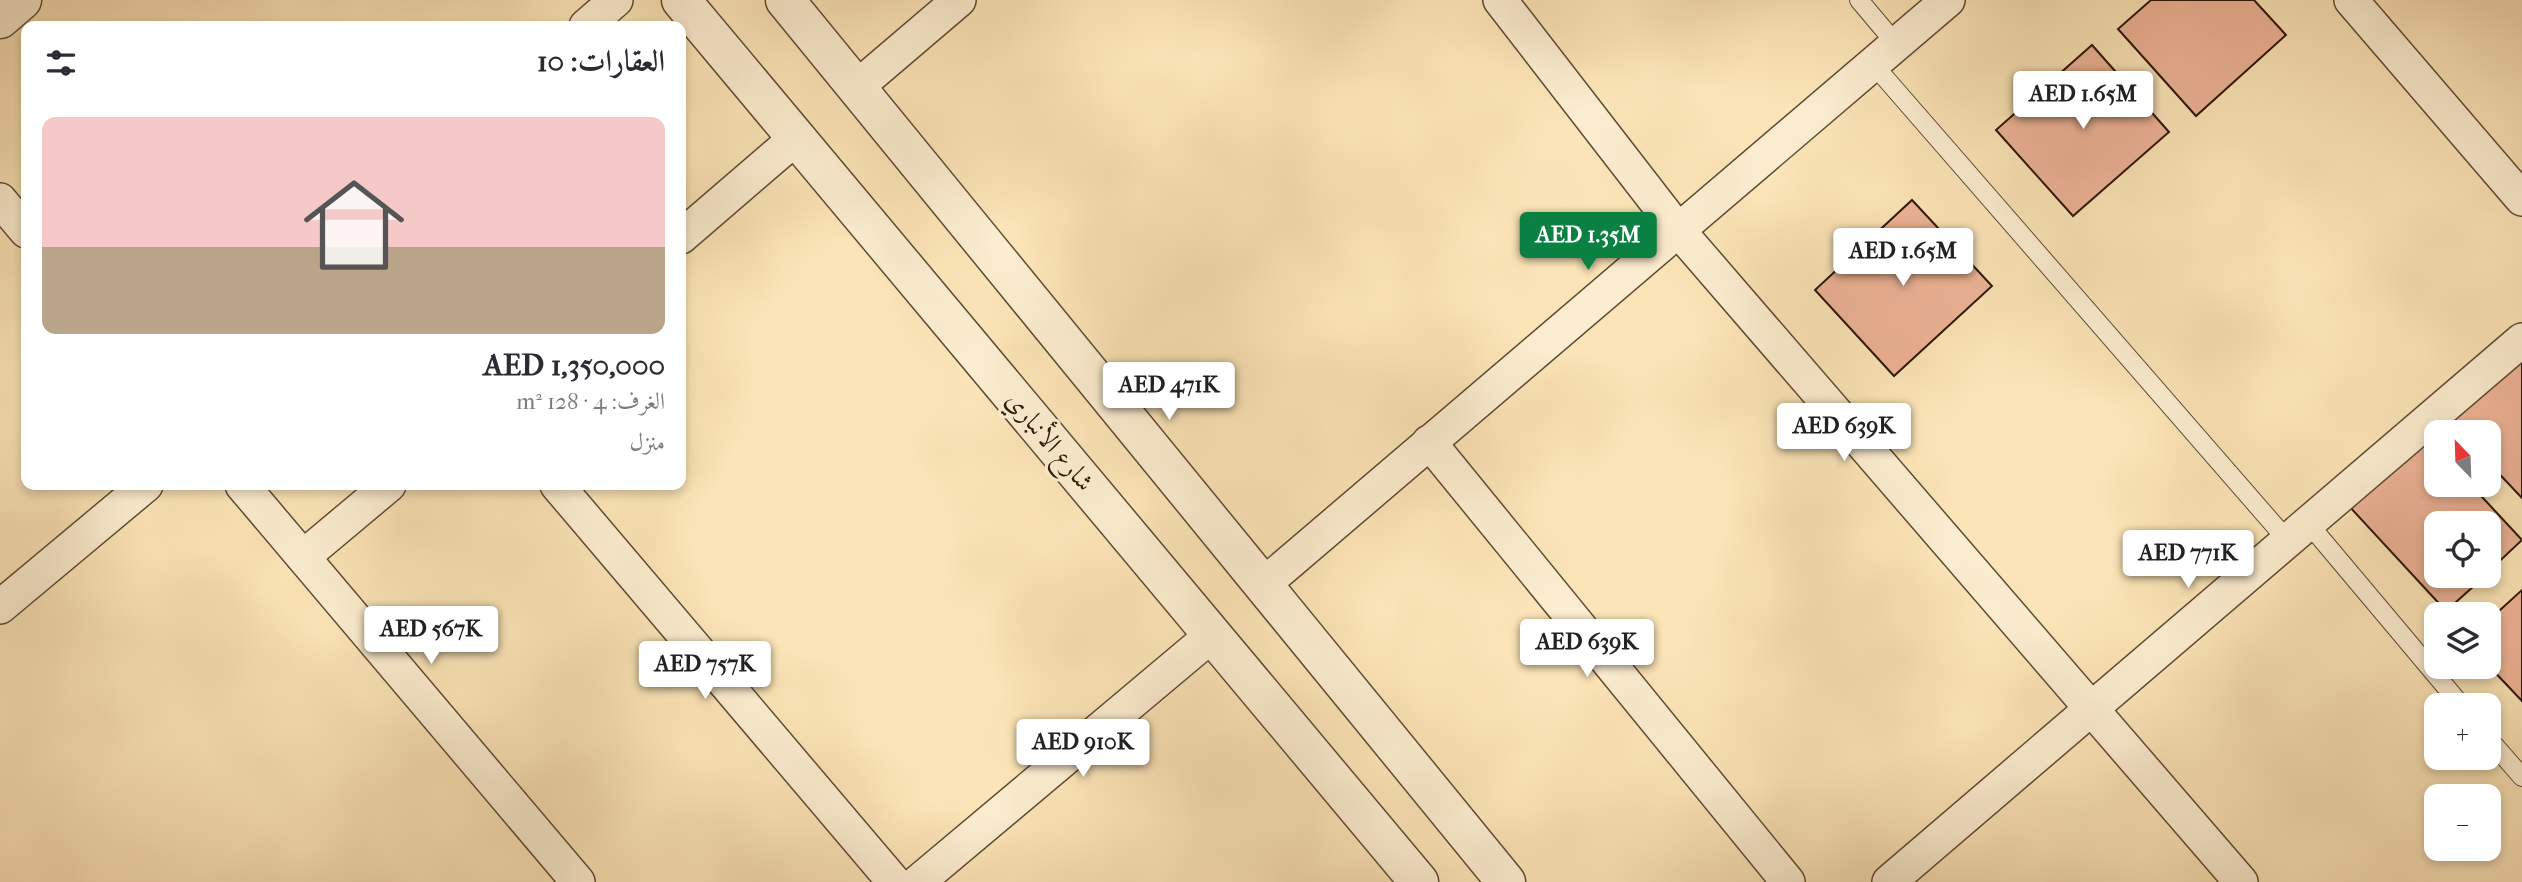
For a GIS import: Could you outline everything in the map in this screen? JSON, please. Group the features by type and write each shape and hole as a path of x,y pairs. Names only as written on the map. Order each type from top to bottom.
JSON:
{"street":[{"path":"0,19 22,0"},
{"path":"592,21 616,0"},
{"name":"شارع الأنباري","path":"681,0 1419,882"},
{"path":"785,0 1506,882"},
{"path":"857,87 959,0"},
{"path":"1500,0 1678,230 2241,882"},
{"path":"1264,585 1948,0"},
{"path":"2351,0 2522,199"},
{"path":"686,233 796,138"},
{"path":"0,200 21,225"},
{"path":"1889,882 2522,340"},
{"path":"1429,442 1788,882"},
{"path":"0,607 140,490"},
{"path":"246,490 578,882"},
{"path":"303,557 383,490"},
{"path":"561,490 894,882"},
{"path":"918,882 1212,635"}],"lane":[{"path":"1859,0 1885,54 2298,532 2450,693"},
{"path":"2501,752 2522,777"}],"building":[{"path":"2151,0 2254,0 2286,35 2196,116 2118,29"},
{"path":"2092,45 2169,132 2073,216 1996,130"},
{"path":"1912,200 1992,286 1894,376 1815,290"},
{"path":"2522,345 2522,498 2501,476 2501,420 2450,420 2446,415"},
{"path":"2424,436 2424,497 2482,497 2495,511 2424,511 2424,587 2348,505"},
{"path":"2501,517 2522,540 2501,560"},
{"path":"2425,588 2472,588 2456,602 2438,602"},
{"path":"2522,590 2522,701 2501,679 2501,609"}]}
